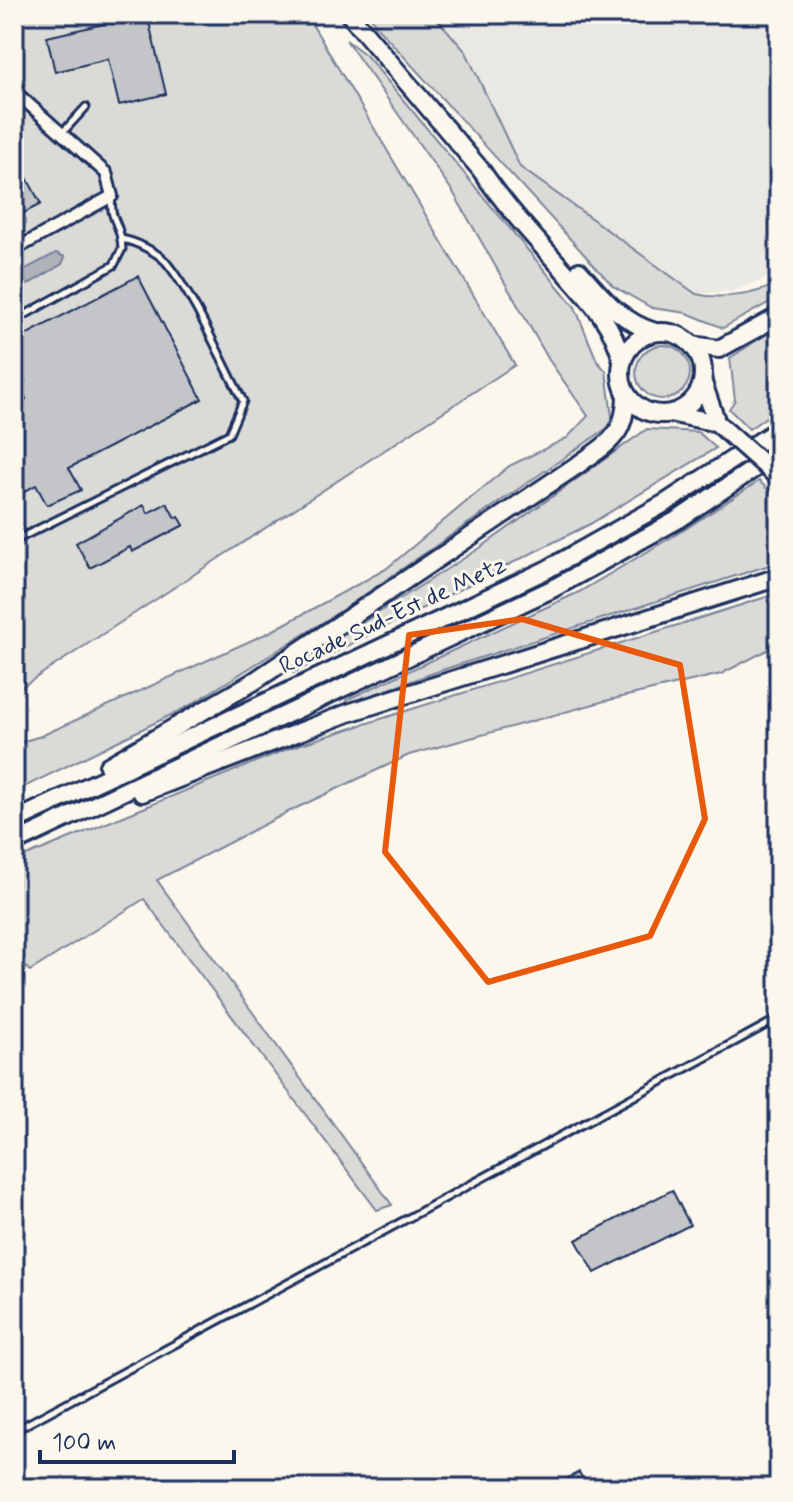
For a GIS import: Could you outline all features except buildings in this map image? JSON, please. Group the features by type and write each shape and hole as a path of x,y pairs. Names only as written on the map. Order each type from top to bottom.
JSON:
{"main road":[{"path":"349,14 598,310 615,336 622,361"},
{"path":"481,170 507,192 620,315 641,328 676,334 693,345 719,349 779,316"},
{"path":"14,821 253,682 612,440 624,421 626,394 620,372 622,361 634,342 655,332"},
{"path":"626,394 634,404 659,415 686,407 703,383 704,370 693,345"},
{"path":"703,383 717,423"},
{"path":"672,413 717,423 779,478"},
{"name":"Rocade Sud-Est de Metz","path":"14,821 546,570 667,502 779,429"},
{"name":"Rocade Sud-Est de Metz","path":"14,843 552,589 679,519 779,452"},
{"path":"14,843 348,713 779,577"}],"street":[{"path":"14,91 106,173 112,196 14,250"}],"lane":[{"path":"14,115 26,101"},
{"path":"62,133 86,107"},
{"path":"14,321 114,265 122,249 120,231 110,212 112,196"},
{"path":"14,541 229,434 243,401 186,293 165,261 121,239"},
{"path":"14,1431 779,1018"}],"highlighted area":[{"path":"522,619 680,665 705,819 650,936 488,982 385,852 409,635"}],"shaded area":[{"path":"14,14 306,14 515,365 14,692"},
{"path":"369,14 433,14 466,52 520,167 696,294 739,295 779,282 779,297 723,328 687,313 652,308 613,286 376,26"},
{"path":"383,14 779,14 779,274 733,291 696,294 492,154"},
{"path":"346,40 366,55 575,307 597,361 606,371 613,424 341,611 187,707 14,792 14,744 41,736 272,631 386,569 509,466 567,438 588,416 549,360 453,192"},
{"path":"56,253 65,257 62,264 14,293 14,275"},
{"path":"779,326 779,408 749,429 729,409 735,400 730,358"},
{"path":"663,345 682,353 690,372 682,391 663,399 644,391 636,372 644,353"},
{"path":"647,429 698,432 716,448 590,524 293,673 291,668 480,548"},
{"path":"759,481 779,500 779,562 439,671 348,704 346,700 579,592"},
{"path":"779,593 779,644 721,674 605,701 409,755 292,810 157,880 392,1205 377,1210 144,899 30,971 14,955 14,861 292,747"}]}
